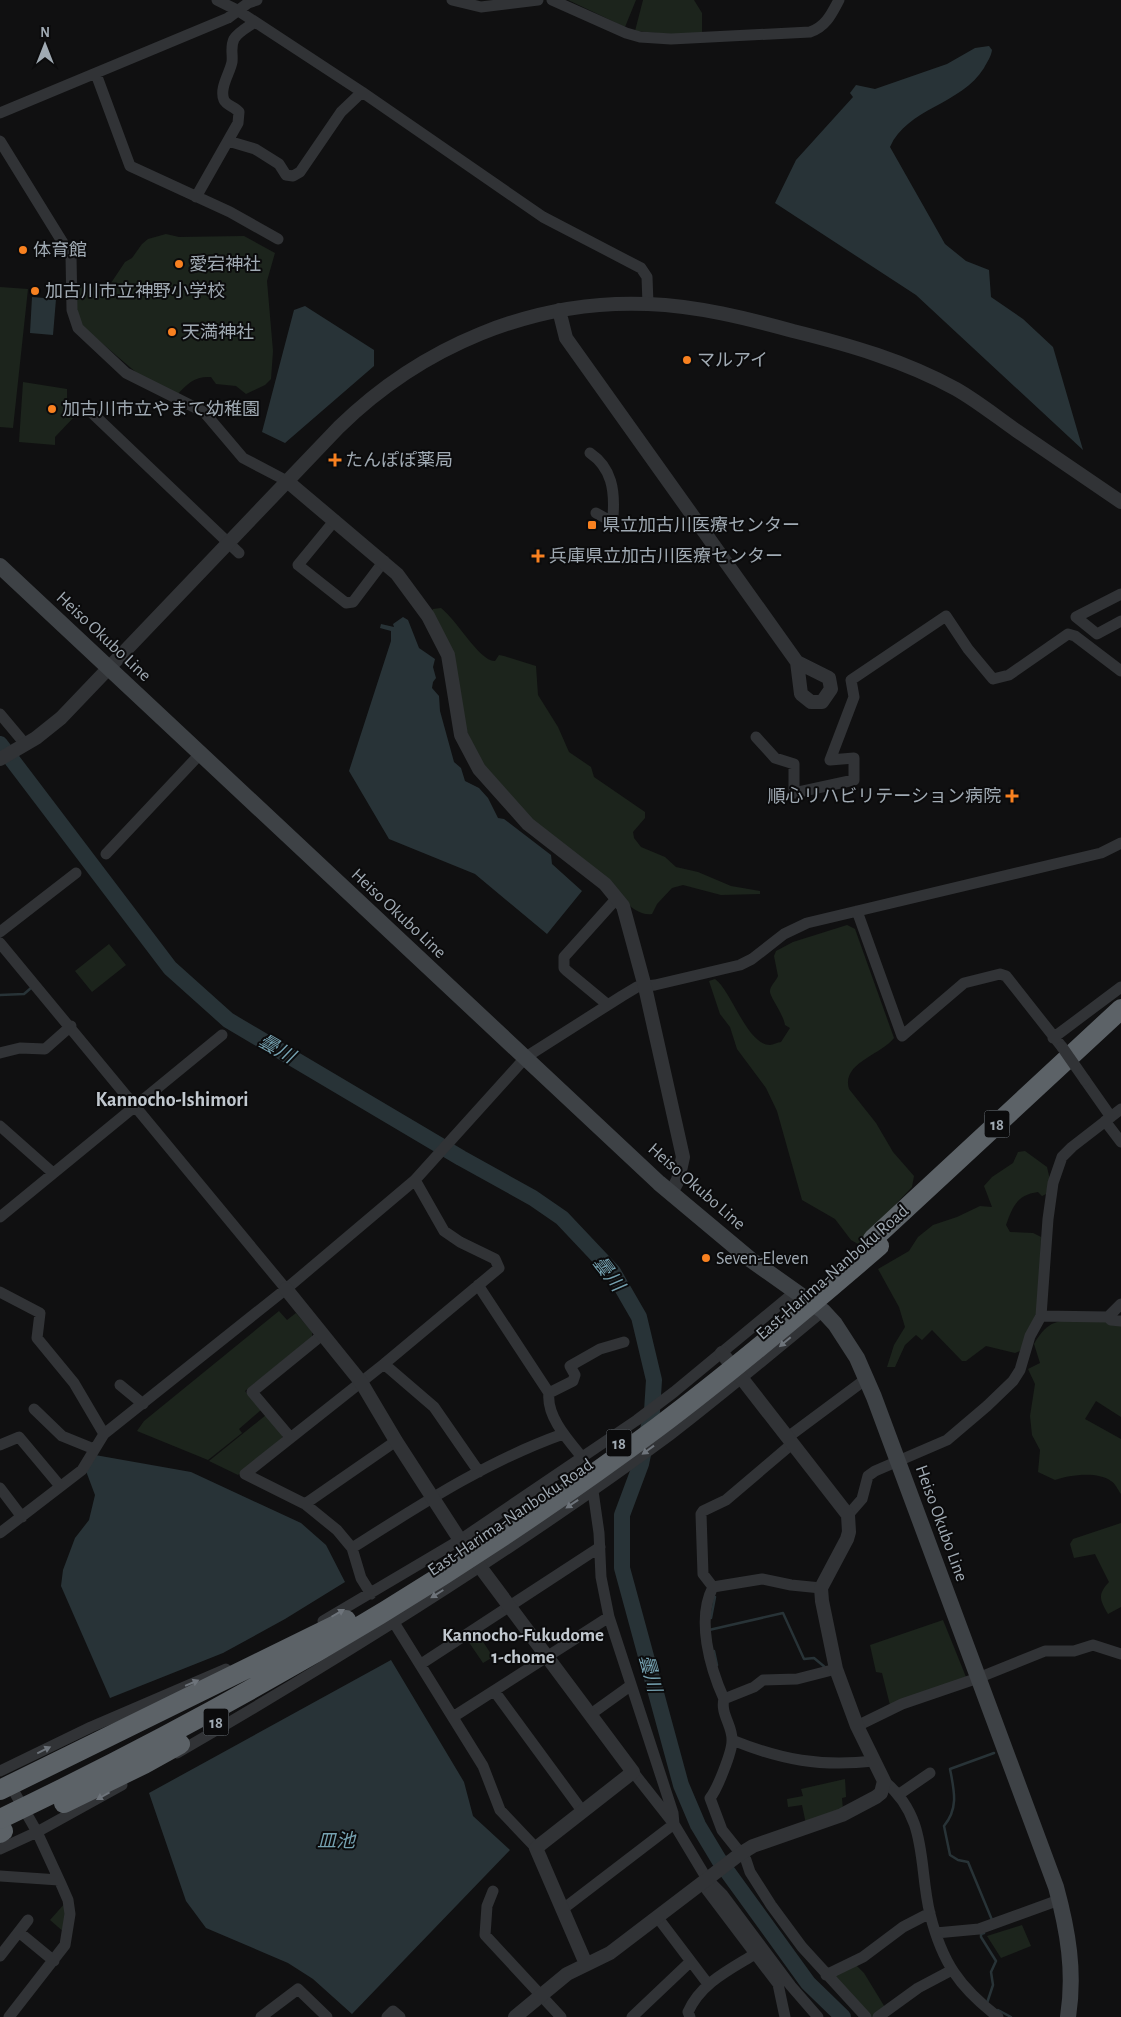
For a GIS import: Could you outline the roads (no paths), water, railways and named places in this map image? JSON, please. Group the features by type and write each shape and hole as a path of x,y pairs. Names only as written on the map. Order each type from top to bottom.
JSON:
{"highway":[{"name":"East-Harima-Nanboku Road","path":"0,1805 171,1719 447,1561 627,1437 741,1350 876,1242 1121,1009"},
{"name":"East-Harima-Nanboku Road","path":"1,1833 152,1760 276,1686 582,1481 656,1428 754,1351 1121,1027"},
{"name":"18","path":"0,1790 346,1620"}],"main road":[{"name":"Heiso Okubo Line","path":"0,566 671,1193 751,1260 796,1290 823,1311 847,1341 866,1379 898,1462 1059,1900 1070,1947 1072,1994 1068,2017"}],"street":[{"path":"218,0 237,10 362,92 543,217 641,268 647,277 648,304"},
{"path":"0,113 228,18 248,3 257,0"},
{"path":"452,0 481,7 538,0"},
{"path":"552,0 626,33 671,39 810,32 818,30 828,19 839,0"},
{"path":"196,197 228,142 239,117 239,112 223,99 226,76 231,64 231,47 235,37 255,22"},
{"path":"96,74 130,166 230,212 262,237 278,239"},
{"path":"228,142 255,149 279,164 286,175 293,176 300,172 341,112 362,92"},
{"path":"0,140 71,256 72,310 78,328 126,373 204,412 243,458 287,481 336,520 397,574 420,605 448,654 462,735 479,769 528,824 605,884 617,898 628,919 683,1157 678,1180 671,1193"},
{"path":"0,759 26,745 61,718 110,668 235,548 287,481 358,408 410,369 439,352 484,332 559,310 601,305 648,304 695,308 740,317 868,351 920,371 958,390 1121,502"},
{"path":"559,310 566,338 797,662"},
{"path":"91,412 235,548"},
{"path":"590,453 604,465 610,475 612,485 612,516 607,519 596,513"},
{"path":"336,520 298,565 346,603 353,602 384,561"},
{"path":"1121,594 1076,617 1097,634 1121,621"},
{"path":"756,737 774,758 794,764 794,793 854,780 854,758 830,760 854,697 851,680 946,616 968,649 993,679 1009,675 1068,634 1075,636 1121,671"},
{"path":"0,714 26,745"},
{"path":"106,854 201,753"},
{"path":"0,1533 82,1470 104,1434 286,1290 415,1180 526,1057 637,987 645,987 740,965 752,959 784,934 806,923 1101,854 1121,843"},
{"path":"0,932 76,873"},
{"path":"608,1005 567,972 563,962 564,957 617,898"},
{"path":"857,911 902,1036 964,983 1000,974 1006,976 1085,1080 1121,1142"},
{"path":"0,943 361,1382 396,1441 460,1540 482,1565 547,1657 674,1824 705,1882 778,1984 785,2017"},
{"path":"1053,1038 1121,987"},
{"path":"0,1054 20,1048 45,1048 70,1026"},
{"path":"0,1217 222,1034"},
{"path":"848,1515 862,1499 868,1476 875,1471 947,1440 1013,1381 1020,1370 1030,1336 1041,1316 1053,1183 1062,1157 1121,1109"},
{"path":"0,1126 53,1174"},
{"path":"370,1594 361,1578 352,1548 337,1530 305,1504 245,1474 384,1364 498,1268 495,1259 460,1242 444,1231 415,1180"},
{"path":"478,1286 549,1393 548,1402 563,1434 582,1457"},
{"path":"9,2017 65,1945 69,1929 68,1900 37,1832 1,1769 91,1727 252,1658 312,1628 460,1540 637,1420 722,1353 796,1290"},
{"path":"0,1292 40,1313 37,1338 74,1383 104,1434"},
{"path":"1108,1317 1121,1304"},
{"path":"1,1833 37,1832 223,1727 482,1565 670,1435 823,1311"},
{"path":"1041,1316 1108,1317 1111,1320 1121,1321"},
{"path":"290,1437 252,1392 322,1335"},
{"path":"549,1393 573,1381 575,1375 570,1366 600,1349 624,1342"},
{"path":"722,1353 848,1515 849,1532 847,1539 821,1588 836,1670 858,1726 884,1781 898,1795 914,1820 919,1836 930,1913 952,1970 966,1991 998,2017"},
{"path":"384,1364 434,1407 479,1472"},
{"path":"713,1587 703,1574 701,1512 726,1500 791,1440 866,1379"},
{"path":"120,1385 143,1404"},
{"path":"34,1409 62,1436 94,1449"},
{"path":"352,1548 433,1496 529,1446 563,1434"},
{"path":"0,1446 19,1437 60,1486"},
{"path":"305,1504 396,1441"},
{"path":"0,1488 22,1517"},
{"path":"593,1490 600,1548 601,1577 609,1617 673,1813 674,1824"},
{"path":"420,1664 600,1548"},
{"path":"713,1587 762,1579 791,1585 821,1588"},
{"path":"713,1587 709,1594 704,1630 724,1699 723,1709 732,1740 719,1782 710,1798 722,1830 740,1854 771,1905 826,1975 866,2017"},
{"path":"453,1717 495,1692 609,1617"},
{"path":"393,1621 483,1766 500,1810 536,1848 586,1964"},
{"path":"858,1726 902,1704 978,1678 1045,1651 1074,1651 1093,1645 1121,1654"},
{"path":"724,1699 754,1687 763,1680 797,1679 836,1670"},
{"path":"591,1714 630,1686"},
{"path":"495,1692 583,1812"},
{"path":"732,1740 760,1751 801,1761 847,1764 874,1761"},
{"path":"536,1848 633,1772"},
{"path":"898,1795 930,1773"},
{"path":"515,2017 567,1974 610,1953 740,1854 754,1846 842,1815 876,1797 880,1793 884,1781"},
{"path":"563,1909 674,1824"},
{"path":"0,1876 59,1880"},
{"path":"705,1882 723,1895 791,1986 818,2017"},
{"path":"493,1891 487,1906 485,1935 542,1994 561,2017"},
{"path":"936,1932 979,1929 1059,1900"},
{"path":"826,1975 863,1957 902,1928 930,1913"},
{"path":"658,1918 708,1984"},
{"path":"0,1956 20,1933 28,1920"},
{"path":"20,1933 54,1961"},
{"path":"690,2017 688,2012 693,2001 708,1984 755,1954"},
{"path":"632,2017 690,1962"},
{"path":"878,2017 918,1988 952,1970"},
{"path":"261,2017 298,1989 325,2016"},
{"path":"387,2017 393,2011 400,2017"}],"water":[{"path":"989,46 992,50 990,57 974,80 949,99 909,123 898,134 890,147 945,244 966,261 989,270 991,297 1023,319 1053,347 1083,450 916,295 775,203 796,160 853,97 850,93 856,85 875,89 947,64 975,48"},
{"path":"32,297 56,299 53,335 30,333"},
{"path":"305,306 374,350 374,366 285,443 262,432 294,310"},
{"path":"403,617 408,620 419,648 435,659 433,667 436,678 432,688 439,696 440,711 454,762 461,768 465,781 479,788 488,798 498,818 504,819 551,855 552,864 582,891 547,934 475,874 389,839 349,771 391,641 391,631 380,628 381,624 394,627 393,624"},
{"path":"95,1455 191,1472 301,1523 326,1545 345,1582 285,1619 223,1653 110,1698 61,1586 63,1570 75,1538 89,1520 95,1495 86,1471"},
{"name":"皿池","path":"391,1660 464,1782 473,1816 510,1850 352,2014 313,1979 288,1963 206,1928 186,1901 149,1793"}],"waterway":[{"name":"曇川","path":"0,744 170,968 228,1020 461,1158 533,1198 562,1218 613,1272 639,1317 654,1380 652,1411 641,1464 622,1515 622,1568 681,1785 698,1825 719,1860 808,1983 843,2017"},
{"path":"0,995 24,994 31,988"},
{"path":"711,1618 715,1597"},
{"path":"709,1630 783,1613 804,1659 814,1658 826,1668"},
{"path":"714,1651 717,1665"},
{"path":"992,1920 968,1862 958,1860 950,1855 944,1826 954,1806 954,1792 950,1769 994,1753"},
{"path":"984,1933 981,1934 981,1937 996,1961 991,1972 993,1985 987,2003"},
{"path":"998,2010 1011,2017"}],"place":[{"name":"体育館","path":"23,250"},
{"name":"愛宕神社","path":"179,264"},
{"name":"加古川市立神野小学校","path":"35,291"},
{"name":"天満神社","path":"172,332"},
{"name":"マルアイ","path":"687,360"},
{"name":"加古川市立やまて幼稚園","path":"52,409"},
{"name":"たんぽぽ薬局","path":"335,460"},
{"name":"県立加古川医療センター","path":"592,525"},
{"name":"兵庫県立加古川医療センター","path":"538,556"},
{"name":"順心リハビリテーション病院","path":"1012,796"},
{"name":"Seven-Eleven","path":"706,1258"}],"district":[{"name":"Kannocho-Ishimori","path":"172,1099"},
{"name":"Kannocho-Fukudome 1-chome","path":"523,1645"}]}
